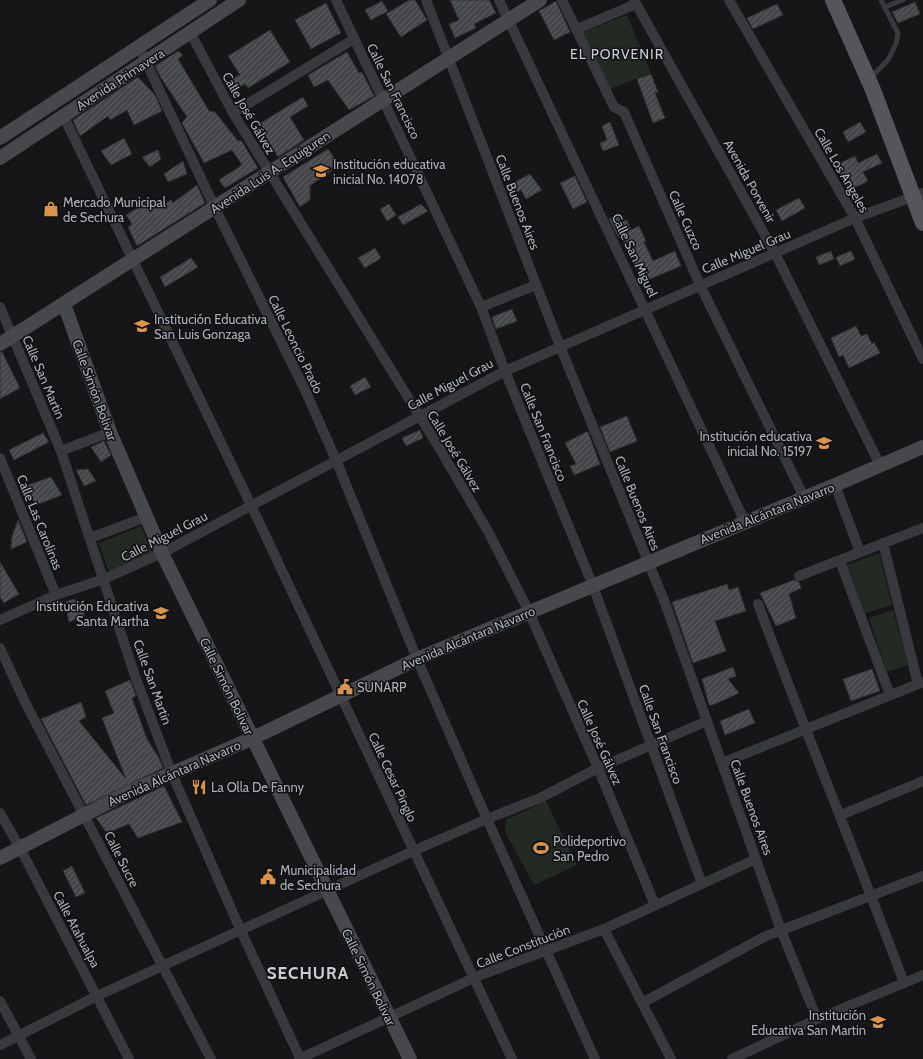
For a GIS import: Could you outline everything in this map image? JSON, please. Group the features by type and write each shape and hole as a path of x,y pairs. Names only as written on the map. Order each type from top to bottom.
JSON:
{"main road":[{"path":"833,0 918,195 923,223"}],"street":[{"name":"Avenida Primavera","path":"0,138 210,0"},
{"name":"Avenida Primavera","path":"0,158 239,0"},
{"name":"Calle San Francisco","path":"336,0 481,307 504,371 593,586 702,884"},
{"name":"Calle Buenos Aires","path":"426,0 560,346 648,563 707,721 781,930 817,1019"},
{"name":"Calle San Miguel","path":"499,0 745,522"},
{"name":"Avenida Luis A. Equiguren","path":"0,344 215,208 383,98 540,0"},
{"name":"Calle Cuzco","path":"562,0 614,107 624,112 700,285 804,497"},
{"name":"Calle Los Angeles","path":"729,0 855,218 923,358"},
{"path":"576,29 635,2"},
{"name":"Avenida Porvenir","path":"635,2 775,253 880,465"},
{"name":"Calle José Gálvez","path":"190,32 233,113 419,415 489,533 529,612 598,768 654,905"},
{"path":"233,113 354,39"},
{"name":"Calle Leoncio Prado","path":"139,47 215,208 302,384 336,460 417,659 487,818"},
{"name":"Calle Cesar Pinglo","path":"63,115 251,505 512,1059"},
{"name":"Calle Miguel Grau","path":"0,620 56,595 104,579 162,553 504,371 855,218 918,195"},
{"path":"481,307 536,285"},
{"name":"Calle Simón Bolivar","path":"64,304 110,432 162,553 410,1059"},
{"name":"Calle San Martin","path":"0,307 61,451 135,676 172,774 241,931 300,1059"},
{"path":"61,451 110,432"},
{"name":"Avenida Alcántara Navarro","path":"0,858 127,793 253,738 417,659 836,485 923,447"},
{"name":"Calle Las Carolinas","path":"0,458 56,595"},
{"path":"836,485 860,552"},
{"path":"90,538 146,517"},
{"path":"798,576 923,528"},
{"path":"722,763 921,683 883,543"},
{"path":"840,561 890,695"},
{"path":"758,604 805,730 841,815 904,982"},
{"name":"Calle Sucre","path":"0,648 25,702 211,1059"},
{"path":"0,1045 97,996 327,892 413,851 487,818 540,798 598,768 707,721"},
{"path":"841,815 923,781"},
{"name":"Calle Atahualpa","path":"0,813 20,848 129,1059"},
{"path":"487,818 595,1059"},
{"name":"Calle Constitución","path":"300,1059 389,1016 474,978 604,929 756,859"},
{"path":"642,1003 766,936 872,897 923,876"},
{"path":"604,929 672,1059"},
{"path":"732,1059 817,1019 923,975"},
{"path":"0,1001 30,1059"}],"lane":[{"path":"868,80 888,60 896,44 898,33 881,0"},
{"path":"885,8 903,0"}],"shaded area":[{"path":"627,15 651,73 610,89 583,32"},
{"path":"141,526 153,553 109,573 99,543"},
{"path":"879,553 892,605 865,613 847,565"},
{"path":"893,610 908,665 887,672 869,618"},
{"name":"Polideportivo San Pedro","path":"546,801 577,865 534,885 505,832 506,820"}],"building":[{"path":"409,0 415,0 427,20 401,37 386,14"},
{"path":"450,0 489,0 496,13 474,24 476,28 455,38 449,24 459,20"},
{"path":"382,1 388,11 371,20 365,10"},
{"path":"556,1 570,32 554,40 539,11"},
{"path":"915,2 920,14 898,23 892,12"},
{"path":"326,3 341,33 311,49 295,20"},
{"path":"777,4 783,15 753,29 747,18"},
{"path":"270,30 290,62 248,88 245,84 232,92 226,82 240,75 228,56"},
{"path":"178,51 183,55 178,59 209,111 215,112 238,141 241,140 258,168 225,188 219,180 242,165 232,150 204,163 182,123 187,117 161,78 155,66"},
{"path":"347,52 359,73 362,72 374,96 349,110 328,80 314,87 308,75"},
{"path":"651,74 658,92 655,93 665,118 653,123 637,79"},
{"path":"138,77 155,95 162,111 134,125 127,110 110,120 108,116 80,136 73,120"},
{"path":"303,97 308,106 290,117 304,140 278,157 264,134 260,136 254,127"},
{"path":"610,122 619,145 603,151 600,143 607,140 602,126"},
{"path":"860,122 866,132 848,142 843,132"},
{"path":"124,138 132,154 111,165 101,151"},
{"path":"328,149 339,165 310,186 310,200 300,207 283,177"},
{"path":"158,150 161,159 150,167 142,157"},
{"path":"877,154 882,163 863,172 868,181 848,191 836,165 855,156 858,163"},
{"path":"183,161 187,174 168,182 164,174"},
{"path":"530,174 542,190 526,199 521,190 512,195 507,186"},
{"path":"575,176 587,202 573,209 560,183"},
{"path":"197,185 205,203 137,246 128,227 132,224 126,215 150,200 156,209 171,200 173,203"},
{"path":"799,198 805,208 782,221 776,210"},
{"path":"389,204 396,215 387,221 380,209"},
{"path":"421,204 428,211 403,225 398,217"},
{"path":"619,214 622,222 627,220 631,230 639,226 646,241 644,242 653,261 675,251 681,266 643,282 624,243 617,235 609,219"},
{"path":"375,248 381,258 365,268 358,258"},
{"path":"831,251 834,259 819,265 816,257"},
{"path":"851,251 855,259 840,266 836,257"},
{"path":"191,258 198,267 165,287 160,277"},
{"path":"512,309 517,321 496,329 492,317"},
{"path":"856,326 861,336 867,334 872,344 874,342 880,353 849,368 843,355 839,357 831,338"},
{"path":"0,352 2,352 20,388 0,399"},
{"path":"365,377 371,387 355,395 350,386"},
{"path":"627,416 637,441 610,452 600,427"},
{"path":"420,430 423,438 406,446 402,438"},
{"path":"588,432 600,464 574,475 570,466 576,464 565,443"},
{"path":"43,433 49,442 14,460 9,450"},
{"path":"104,441 111,455 101,462 91,447"},
{"path":"88,469 96,481 84,486 76,470"},
{"path":"51,477 62,495 36,505 25,486"},
{"path":"18,520 27,542 11,549 12,536"},
{"path":"0,562 19,594 4,603 0,597"},
{"path":"794,580 799,582 801,588 789,594 796,618 776,626 760,593"},
{"path":"727,584 729,590 738,587 746,611 715,621 726,651 693,663 672,602"},
{"path":"74,599 80,603 85,616 69,622 65,602"},
{"path":"733,667 736,676 728,679 739,693 713,705 709,705 702,679"},
{"path":"872,669 880,691 851,701 843,679"},
{"path":"130,680 136,696 132,698 147,739 159,758 163,768 86,805 41,719 81,702 86,717 79,721 126,779 102,718 114,713 105,691"},
{"path":"749,709 755,723 725,735 720,721"},
{"path":"164,786 182,822 138,838 129,824 107,833 96,818"},
{"path":"72,866 85,893 76,897 63,871"}],"place":[{"name":"Institución educativa inicial No. 14078","path":"321,171"},
{"name":"Mercado Municipal de Sechura","path":"51,209"},
{"name":"Institución Educativa San Luis Gonzaga","path":"142,326"},
{"name":"Institución educativa inicial No. 15197","path":"824,443"},
{"name":"Institución Educativa Santa Martha","path":"161,613"},
{"name":"SUNARP","path":"345,687"},
{"name":"La Olla De Fanny","path":"199,787"},
{"name":"Polideportivo San Pedro","path":"541,848"},
{"name":"Municipalidad de Sechura","path":"268,877"},
{"name":"Institución Educativa San Martin","path":"878,1022"}],"district":[{"name":"EL PORVENIR","path":"617,54"},
{"name":"SECHURA","path":"308,973"}]}
